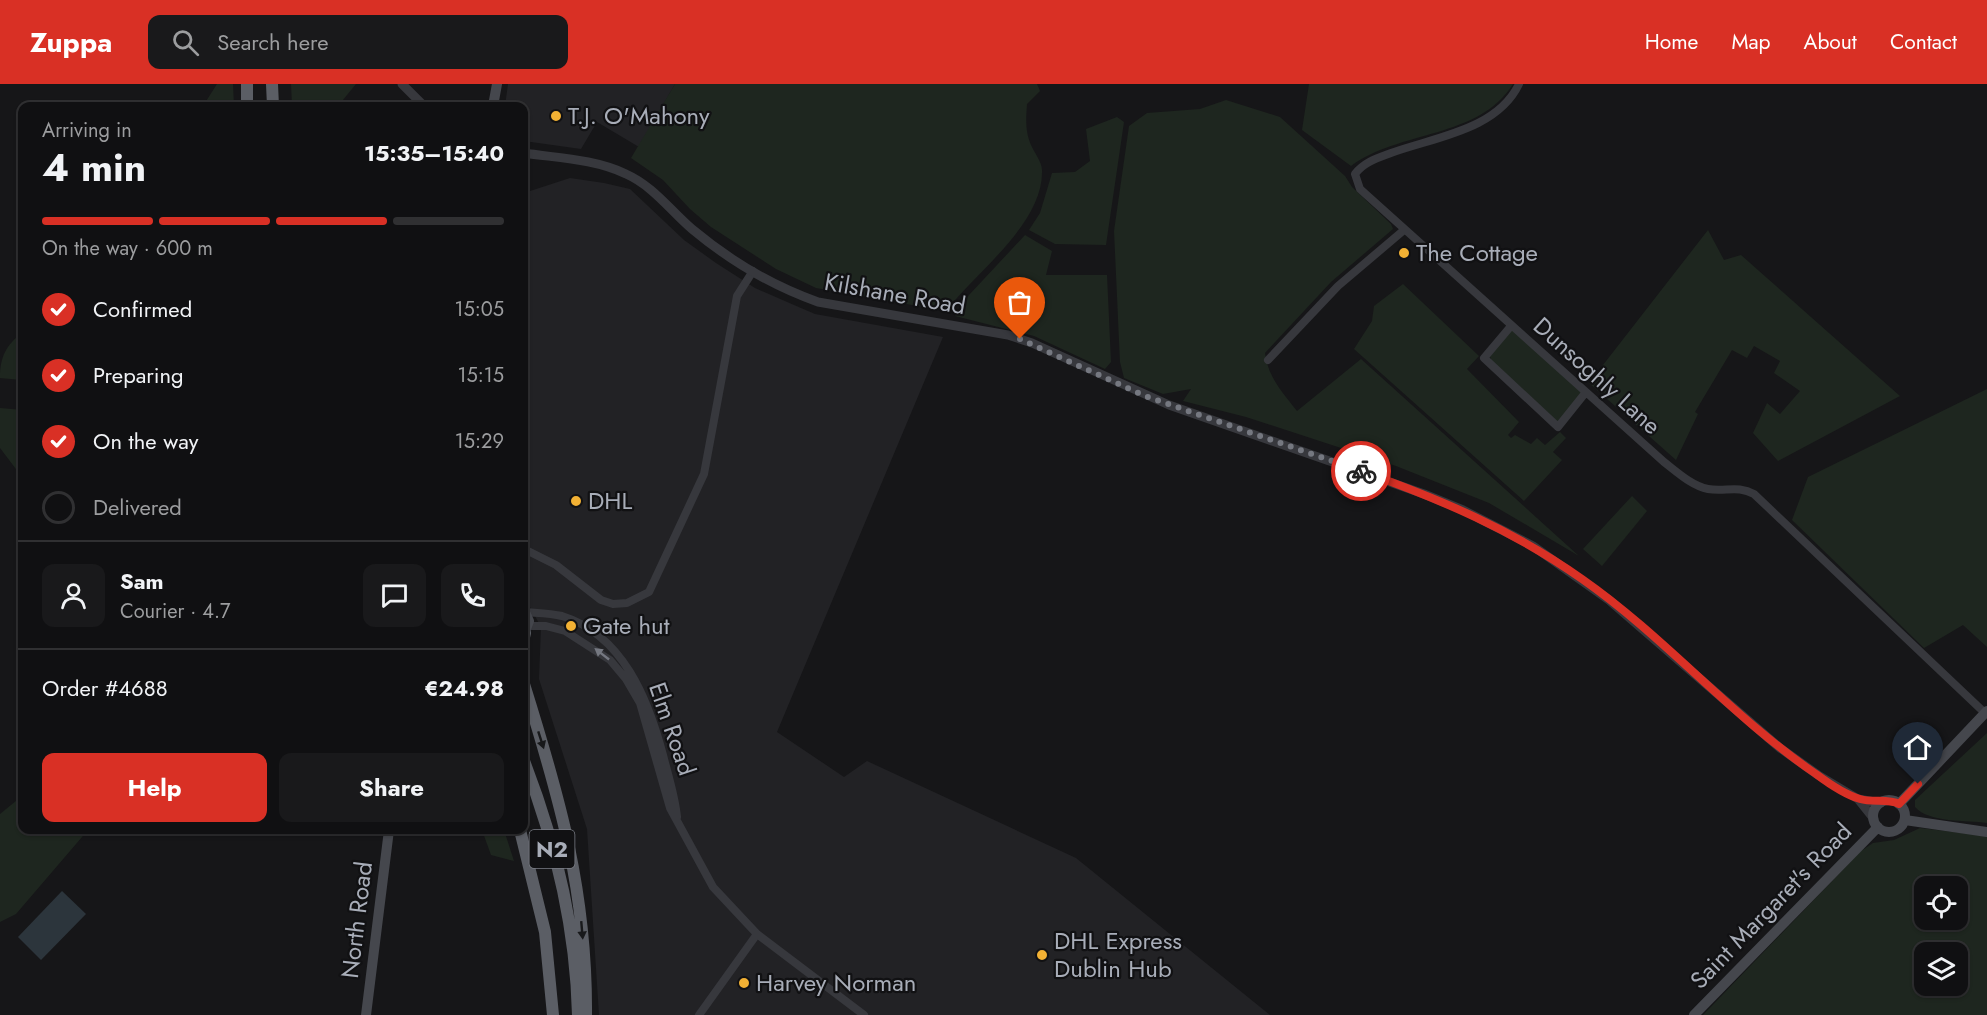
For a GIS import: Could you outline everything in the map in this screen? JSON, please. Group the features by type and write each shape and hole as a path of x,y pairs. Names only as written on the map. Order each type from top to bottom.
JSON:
{"highway":[{"path":"247,84 247,102"},
{"path":"272,84 273,102"},
{"path":"528,697 553,776 571,853 582,920 586,1015"},
{"name":"N2","path":"528,774 551,846 565,906 578,1015"},
{"name":"N2","path":"521,834 545,932 553,1015"}],"main road":[{"path":"494,102 497,84"},
{"path":"1899,804 1986,712"},
{"path":"1891,801 1899,804 1905,811 1905,820 1900,828 1891,832 1876,823 1875,810 1881,803 1891,801"},
{"path":"1905,820 1987,832"},
{"name":"Saint Margaret's Road","path":"1694,1015 1876,823"},
{"name":"North Road","path":"366,1015 389,834"}],"street":[{"path":"402,84 420,102"},
{"name":"Dunsoghly Lane","path":"1519,84 1504,106 1478,123 1371,160 1355,174 1360,189 1664,462 1696,485 1710,489 1744,488 1754,494 1986,712"},
{"name":"Kilshane Road","path":"528,154 592,163 628,174 657,193 709,242 753,271 791,292 818,302 1008,335 1032,343 1169,405 1414,490 1462,510 1533,546 1583,580 1764,735 1818,776 1858,799 1881,803"},
{"path":"1268,360 1338,286 1404,230"},
{"path":"528,551 555,565 601,600 613,604 627,603 649,592 704,474 738,296 753,271"},
{"path":"1511,326 1484,358 1558,426 1586,392"},
{"name":"Elm Road","path":"528,611 554,614 583,626 599,636 618,655 633,676 654,721 678,819 696,859 713,887 757,934 864,1015"},
{"name":"Elm Road","path":"528,632 546,626 565,631 610,660 626,679 640,704 670,808 678,819"},
{"name":"Kilshane Road","path":"1858,799 1876,823"},
{"path":"699,1015 757,934"}],"shaded area":[{"path":"217,84 233,84 234,102 206,102"},
{"path":"291,84 356,84 341,102 292,102"},
{"path":"508,84 675,84 639,147 597,122 581,149 528,142 528,102 506,102"},
{"path":"675,84 1037,84 1040,91 1027,104 1026,120 1029,140 1042,167 1040,190 1020,228 946,311 816,288 776,269 711,227 690,209 663,180 631,158"},
{"path":"1309,84 1513,84 1498,102 1480,115 1459,125 1370,154 1351,166 1302,130"},
{"path":"1226,100 1280,117 1345,176 1352,187 1391,224 1393,229 1331,282 1265,353 1272,377 1286,397 1297,411 1361,359 1579,556 1489,503 1396,466 1246,417 1183,401 1191,389 1163,394 1124,378 1120,362 1114,231 1129,126 1147,113 1200,109"},
{"path":"1117,117 1124,122 1106,245 1055,244 1029,230 1040,213 1052,173 1075,172 1090,161 1086,129"},
{"path":"570,178 630,189 684,240 755,288 815,314 943,337 777,732 844,777 867,761 1076,858 1270,1015 599,1015 587,829 539,679 541,627 528,603 528,192"},
{"path":"1708,230 1724,260 1741,255 1900,396 1778,461 1753,433 1767,403 1780,414 1800,391 1774,373 1780,361 1754,346 1747,358 1732,350 1695,412 1698,414 1676,460 1589,383"},
{"path":"1025,235 1052,251 1046,275 1107,275 1111,362 1105,369 1034,336 955,316 969,295"},
{"path":"1403,284 1479,356 1467,369 1519,422 1508,435 1511,438 1515,435 1531,444 1537,438 1545,445 1560,432 1566,438 1553,452 1562,460 1524,501 1354,349 1372,321 1374,306"},
{"path":"1511,329 1583,393 1558,422 1491,360 1490,356"},
{"path":"18,337 18,380 0,378 5,352"},
{"path":"1987,389 1987,647 1963,625 1924,648 1792,520 1808,477"},
{"path":"0,408 18,410 18,472 0,448"},
{"path":"1632,496 1647,511 1602,566 1583,549"},
{"path":"1987,733 1987,823 1929,816 1915,807 1915,800"},
{"path":"18,799 18,834 85,834 16,914 0,922 0,814"},
{"path":"1920,828 1987,836 1987,1015 1703,1015 1861,851 1873,843 1894,840"},
{"path":"483,834 505,834 514,861 491,855"},
{"path":"62,891 86,914 41,960 18,937"}],"way so far":[{"path":"1020,339 1145,396 1361,471"}],"place":[{"name":"T.J. O'Mahony","path":"556,116"},
{"name":"The Cottage","path":"1404,253"},
{"name":"DHL","path":"576,501"},
{"name":"Gate hut","path":"571,626"},
{"name":"DHL Express Dublin Hub","path":"1042,955"},
{"name":"Harvey Norman","path":"744,983"}],"route":[{"path":"1361,471 1462,510 1533,546 1609,600 1780,748 1818,776 1858,799 1881,803 1891,801 1899,804 1918,784"}]}
